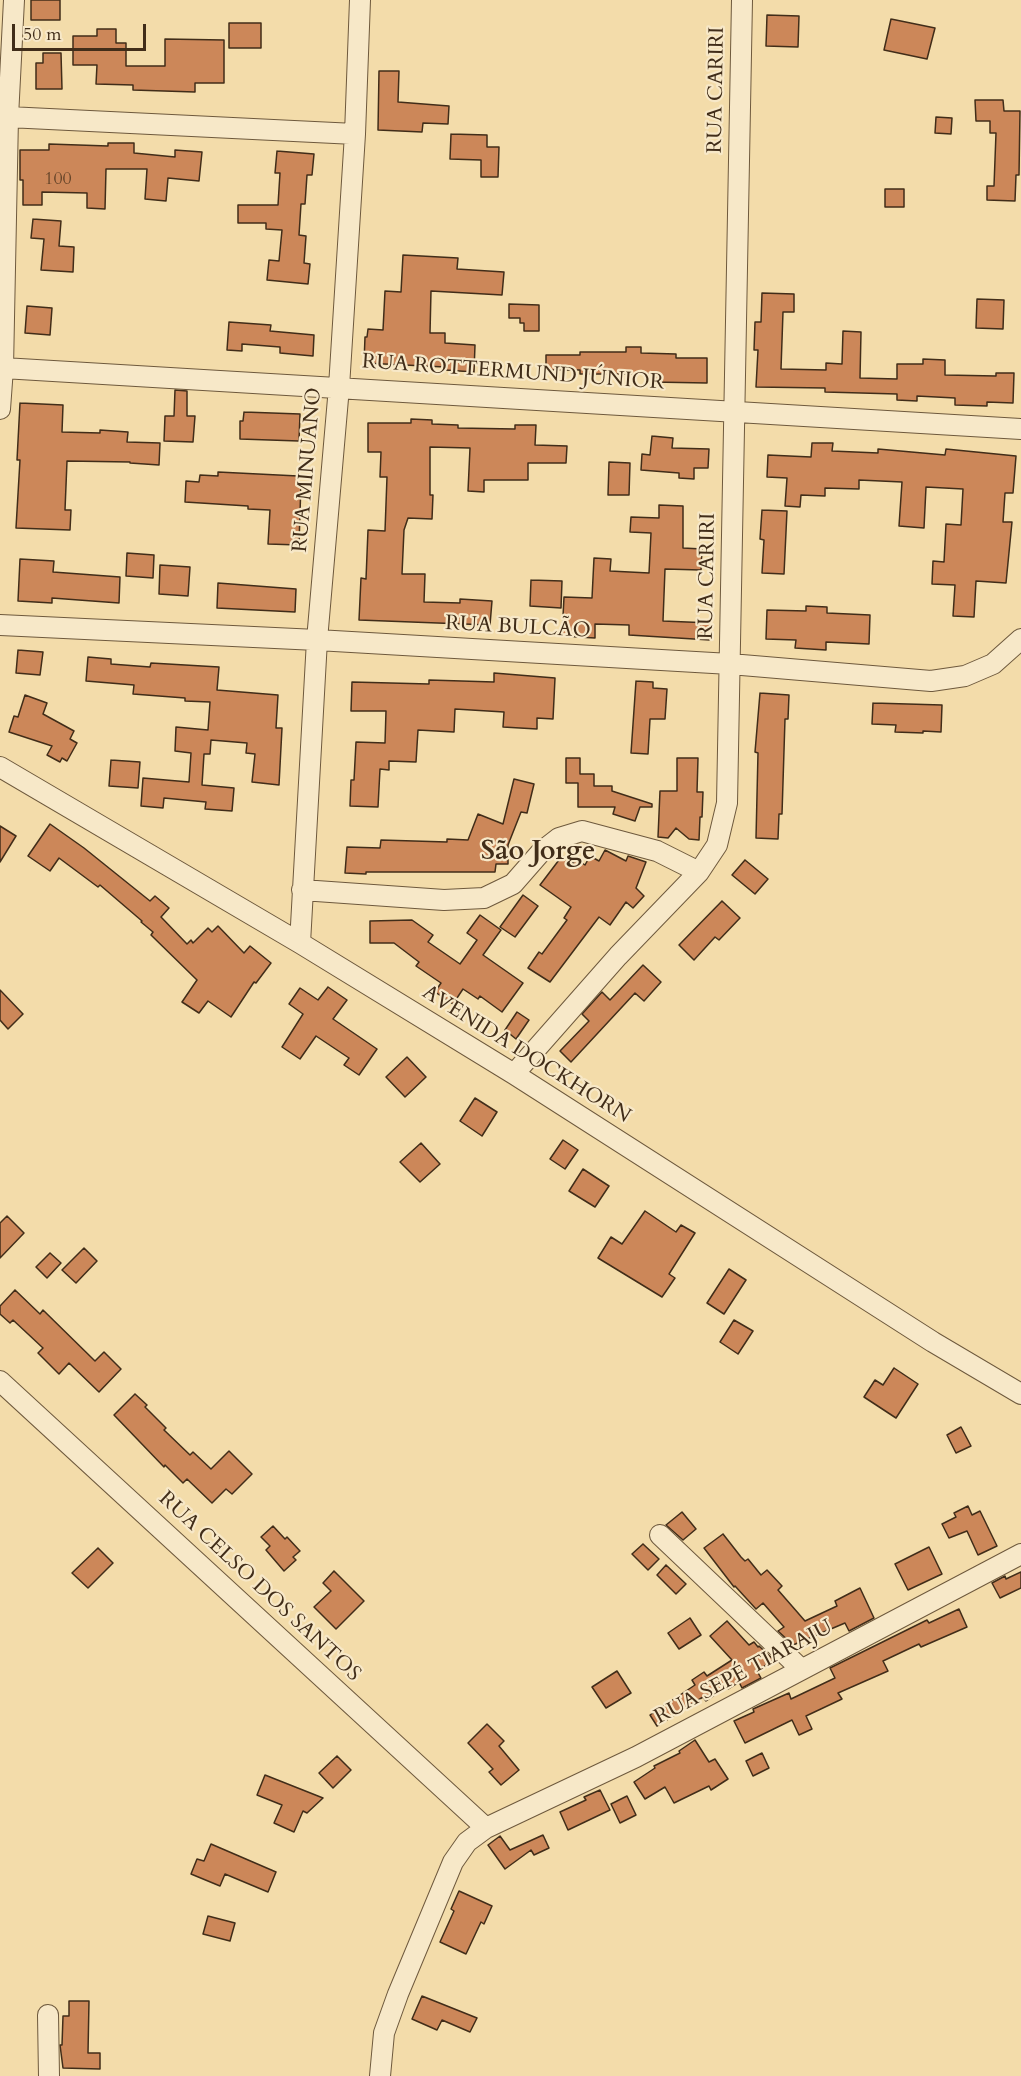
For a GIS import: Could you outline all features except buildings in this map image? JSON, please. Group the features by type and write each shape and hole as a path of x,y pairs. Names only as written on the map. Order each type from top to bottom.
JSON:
{"street":[{"path":"0,409 3,368 8,117 14,0"},
{"name":"RUA MINUANO","path":"300,943 317,640 339,387 355,134 360,0"},
{"name":"RUA CARIRI","path":"514,1074 618,956 699,872 717,844 727,803 742,0"},
{"path":"8,117 355,134"},
{"name":"RUA ROTTERMUND JÚNIOR","path":"3,368 1021,429"},
{"name":"RUA BULCÃO","path":"0,625 317,640 730,664 931,681 965,676 993,664 1021,639"},
{"name":"AVENIDA DOCKHORN","path":"0,767 300,943 514,1074 933,1342 1021,1394"},
{"path":"302,890 444,900 484,898 513,884 541,852 559,838 582,831 657,851 699,872"},
{"name":"RUA CELSO DOS SANTOS","path":"0,1381 486,1828"},
{"path":"660,1535 801,1669"},
{"name":"RUA SEPÉ TIARAJU","path":"380,2076 384,2033 398,1994 453,1862 466,1842 486,1828 636,1757 1021,1554"},
{"path":"48,2015 49,2076"}],"district":[{"name":"São Jorge","path":"538,853"}]}
